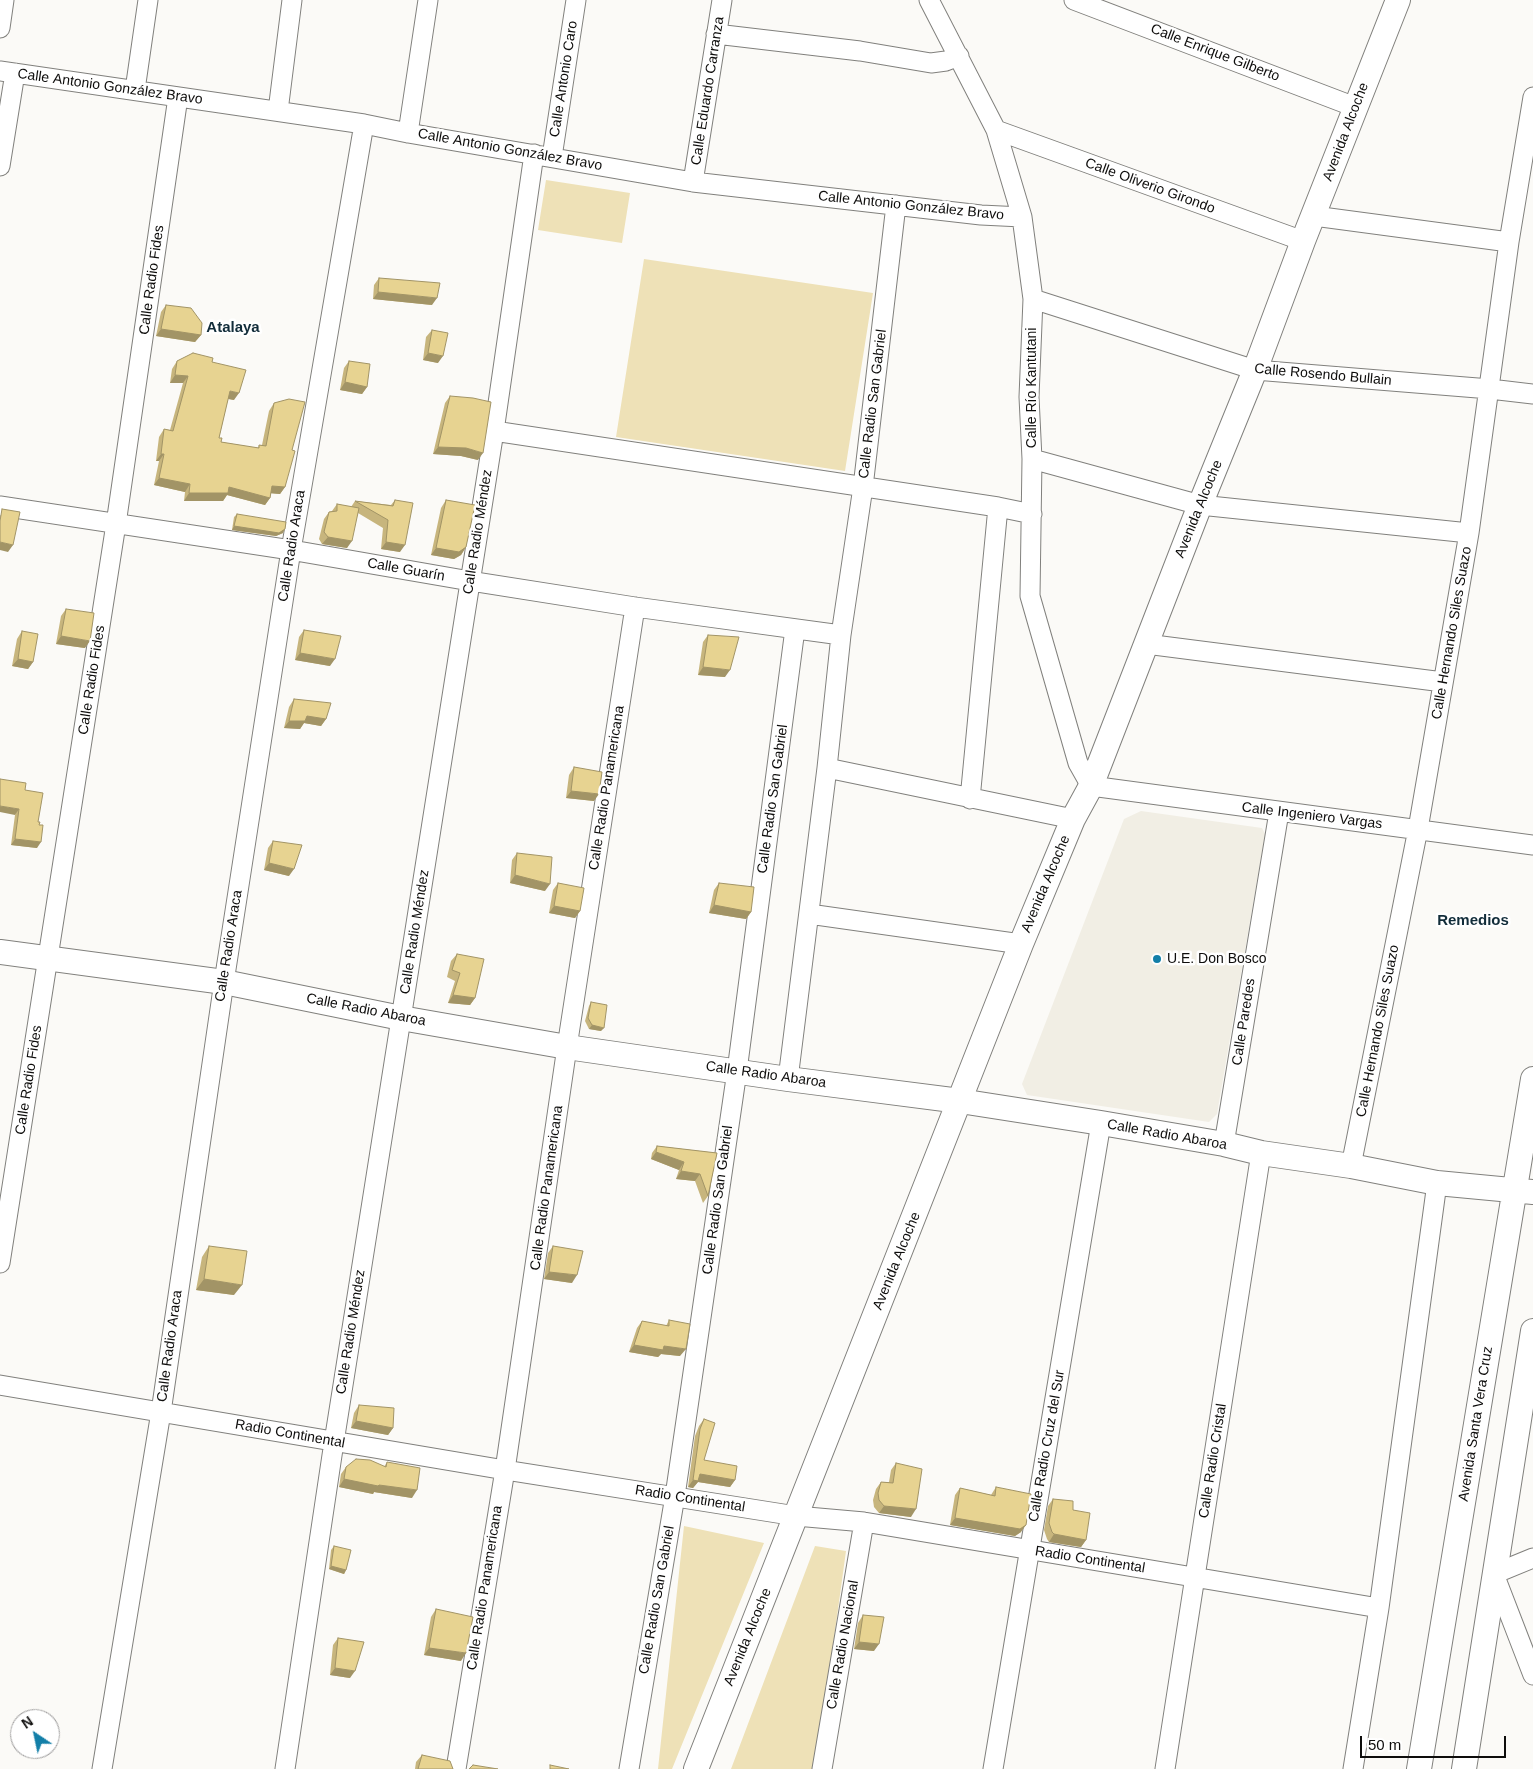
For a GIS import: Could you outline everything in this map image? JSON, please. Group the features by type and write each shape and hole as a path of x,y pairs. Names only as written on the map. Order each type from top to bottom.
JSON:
{"street":[{"path":"0,28 4,0"},
{"path":"135,90 148,0"},
{"path":"278,110 292,0"},
{"path":"408,133 428,0"},
{"name":"Calle Antonio Caro","path":"543,156 576,0"},
{"name":"Calle Eduardo Carranza","path":"694,182 722,0"},
{"name":"Calle Río Kantutani","path":"929,0 996,130 1022,217 1033,299 1029,397 1032,459 1030,596 1078,763 1091,786"},
{"name":"Calle Enrique Gilberto","path":"1074,0 1355,107"},
{"name":"Avenida Alcoche","path":"696,1769 1021,944 1073,820 1091,786 1398,0"},
{"path":"716,34 860,51 931,63 946,61 958,56"},
{"path":"0,166 8,72"},
{"name":"Calle Antonio González Bravo","path":"8,72 278,110 694,182 981,215 1022,217"},
{"name":"Calle Radio Fides","path":"0,1263 116,524 178,96"},
{"name":"Calle Hernando Siles Suazo","path":"1351,1166 1418,829 1469,533 1509,242 1533,97"},
{"name":"Calle Radio Araca","path":"102,1769 161,1412 224,982 291,550 364,124"},
{"name":"Calle Oliverio Girondo","path":"996,130 1303,241"},
{"name":"Calle Radio Méndez","path":"285,1769 334,1442 470,581 494,431 543,156"},
{"name":"Calle Radio San Gabriel","path":"788,1079 828,768 841,635 863,487 896,205"},
{"path":"1314,216 1509,242"},
{"name":"Calle Rosendo Bullain","path":"1033,299 1255,370 1533,394"},
{"path":"494,431 998,507 1032,514"},
{"path":"1032,459 1200,505 1469,533"},
{"name":"Calle Guarín","path":"0,506 291,550 635,607 841,635"},
{"path":"970,799 998,507"},
{"name":"Calle Radio Panamericana","path":"456,1769 505,1470 567,1047 635,607"},
{"name":"Calle Radio San Gabriel","path":"629,1769 675,1496 737,1071 795,629"},
{"path":"1146,644 1443,682"},
{"path":"828,768 1073,820"},
{"name":"Calle Ingeniero Vargas","path":"1091,786 1533,845"},
{"name":"Calle Paredes","path":"1224,1144 1279,812"},
{"path":"809,914 1021,944"},
{"name":"Calle Radio Abaroa","path":"0,952 224,982 401,1018 567,1047 788,1079 960,1101 1101,1123 1224,1144 1261,1153 1351,1166 1437,1182 1524,1192"},
{"name":"Avenida Santa Vera Cruz","path":"1419,1769 1524,1192 1533,1079"},
{"name":"Calle Radio Cruz del Sur","path":"993,1769 1101,1123"},
{"name":"Calle Radio Cristal","path":"1164,1769 1261,1153"},
{"path":"1353,1769 1380,1608 1437,1182"},
{"path":"1464,1769 1531,1354 1533,1331"},
{"name":"Radio Continental","path":"0,1386 505,1470 796,1516 864,1522 1380,1608"},
{"name":"Calle Radio Nacional","path":"822,1769 864,1522"},
{"path":"1494,1574 1533,1558"},
{"path":"1494,1574 1533,1675"}],"shaded area":[{"path":"546,180 630,193 622,243 538,230"},
{"path":"644,259 873,293 845,471 616,437"},
{"name":"U.E. Don Bosco","path":"1141,811 1262,828 1265,834 1217,1114 1209,1122 1027,1095 1022,1084 1124,819"},
{"path":"684,1526 764,1543 672,1769 658,1769"},
{"path":"815,1546 846,1551 816,1769 731,1769"}],"building":[{"path":"379,278 440,283 437,298 378,292"},
{"path":"166,305 191,308 202,323 201,335 161,329"},
{"path":"432,330 448,333 443,356 428,353"},
{"path":"193,353 213,358 212,362 246,370 239,393 230,391 219,438 222,438 221,442 259,448 259,445 266,446 274,403 289,399 305,402 292,450 295,451 285,487 272,486 270,498 229,487 228,493 189,493 190,484 159,478 164,454 161,454 164,429 173,431 188,376 175,375 177,361"},
{"path":"349,361 370,364 367,387 345,382"},
{"path":"450,396 491,402 483,453 466,448 438,447"},
{"path":"395,500 413,503 405,545 386,542 388,520 355,501 393,506"},
{"path":"446,500 475,505 466,547 459,552 436,548"},
{"path":"337,504 359,508 352,541 328,537 324,532 329,512 337,511"},
{"path":"2,509 20,512 13,545 0,542"},
{"path":"237,514 286,522 285,529 279,533 234,526"},
{"path":"66,609 94,613 90,641 61,636"},
{"path":"304,630 341,636 335,659 300,653"},
{"path":"22,631 38,634 33,662 18,659"},
{"path":"708,635 739,637 730,670 703,667"},
{"path":"294,699 331,703 326,719 307,716 305,721 289,721"},
{"path":"574,767 602,772 599,794 571,791"},
{"path":"0,779 26,783 25,790 43,793 38,822 40,822 39,825 43,825 41,842 15,839 19,809 0,806"},
{"path":"273,841 302,845 294,869 269,863"},
{"path":"517,853 552,857 550,884 515,875"},
{"path":"558,883 584,888 580,911 554,906"},
{"path":"719,883 754,887 751,912 714,905"},
{"path":"457,954 484,959 475,998 453,995 460,973 452,970"},
{"path":"591,1002 607,1005 604,1028 592,1025 588,1018"},
{"path":"657,1146 717,1153 708,1196 700,1174 681,1171 684,1162 656,1152"},
{"path":"209,1246 247,1251 242,1285 204,1279"},
{"path":"553,1246 583,1251 577,1275 549,1272"},
{"path":"669,1320 690,1324 686,1349 664,1346 663,1350 634,1345 642,1321 669,1326"},
{"path":"359,1405 394,1408 393,1428 356,1421"},
{"path":"704,1419 715,1423 704,1460 737,1466 735,1480 700,1474 698,1481 693,1480 700,1429"},
{"path":"356,1459 370,1460 386,1467 387,1462 420,1468 417,1490 378,1486 344,1479 346,1467"},
{"path":"896,1463 922,1469 916,1509 884,1506 879,1500 878,1493 881,1482 893,1483"},
{"path":"996,1487 1031,1494 1026,1525 1020,1529 955,1518 960,1488 995,1496"},
{"path":"1053,1499 1073,1501 1073,1510 1090,1513 1086,1540 1052,1532 1049,1523"},
{"path":"334,1546 351,1550 346,1570 331,1566"},
{"path":"436,1609 473,1617 466,1653 429,1648"},
{"path":"863,1615 884,1617 879,1644 859,1642"},
{"path":"338,1638 364,1642 355,1671 335,1668"},
{"path":"422,1755 450,1761 453,1769 418,1769"},
{"path":"473,1765 498,1769 469,1769"},
{"path":"550,1765 569,1769 550,1769"}],"place":[{"name":"U.E. Don Bosco","path":"1157,959"}],"district":[{"name":"Atalaya","path":"233,328"},
{"name":"Remedios","path":"1473,921"}]}
